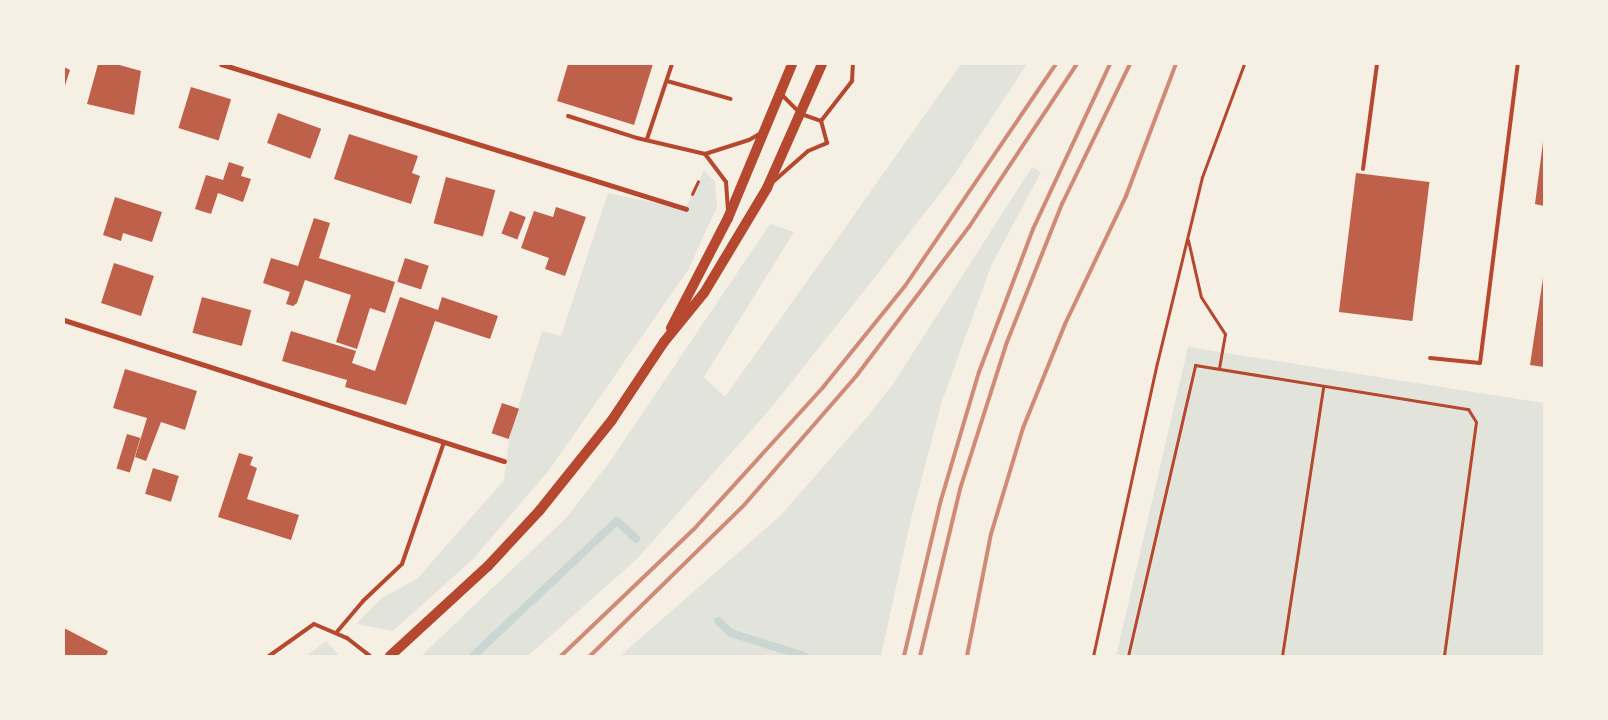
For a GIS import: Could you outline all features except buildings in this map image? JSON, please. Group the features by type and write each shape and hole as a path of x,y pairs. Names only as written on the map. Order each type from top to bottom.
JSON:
{"main road":[{"path":"664,342 728,218 768,126 792,64"},
{"path":"390,656 483,571 535,516 612,420 664,342 704,293 767,188 822,64"}],"street":[{"path":"221,64 232,65 686,209"},
{"path":"64,320 504,461"}],"lane":[{"path":"647,139 672,64"},
{"path":"767,188 808,151 827,143 822,121 852,81 853,64"},
{"path":"1363,170 1378,64"},
{"path":"1430,358 1480,363 1518,64"},
{"path":"667,81 731,99"},
{"path":"781,94 801,114 822,121"},
{"path":"568,116 705,154 749,140 768,126"},
{"path":"705,154 726,182 728,218"},
{"path":"336,633 363,601 402,564 444,442"},
{"path":"269,656 314,624 336,633 370,656"}],"path":[{"path":"1093,656 1202,177 1244,64"},
{"path":"1187,239 1202,297 1225,334 1220,368"},
{"path":"1128,656 1195,365 1468,410 1476,422 1444,656"},
{"path":"1282,656 1323,387"}],"shaded area":[{"path":"961,64 1027,64 952,178 872,281 771,408 638,558 528,656 421,656 567,517 611,460 770,224 794,232 704,377 725,397"},
{"path":"1032,167 1041,172 991,266 942,401 910,523 881,656 620,656 780,516 867,417 893,384"},
{"path":"704,170 715,182 717,207 688,270 550,469 473,559 393,631 356,624 382,598 418,578 504,480 510,433 542,331 561,336 608,193 685,209"},
{"path":"1188,347 1544,403 1544,656 1116,656"},
{"path":"326,641 340,656 306,656"}],"waterway":[{"path":"473,656 617,521 636,539"},
{"path":"718,621 731,633 804,656"}],"railway":[{"path":"561,656 695,528 824,386 905,286 1056,64"},
{"path":"590,656 745,504 857,375 969,227 1077,64"},
{"path":"904,656 941,500 979,372 1033,229 1110,64"},
{"path":"920,656 960,489 1007,342 1062,204 1130,64"},
{"path":"967,656 991,534 1023,428 1065,324 1126,196 1176,64"}]}
